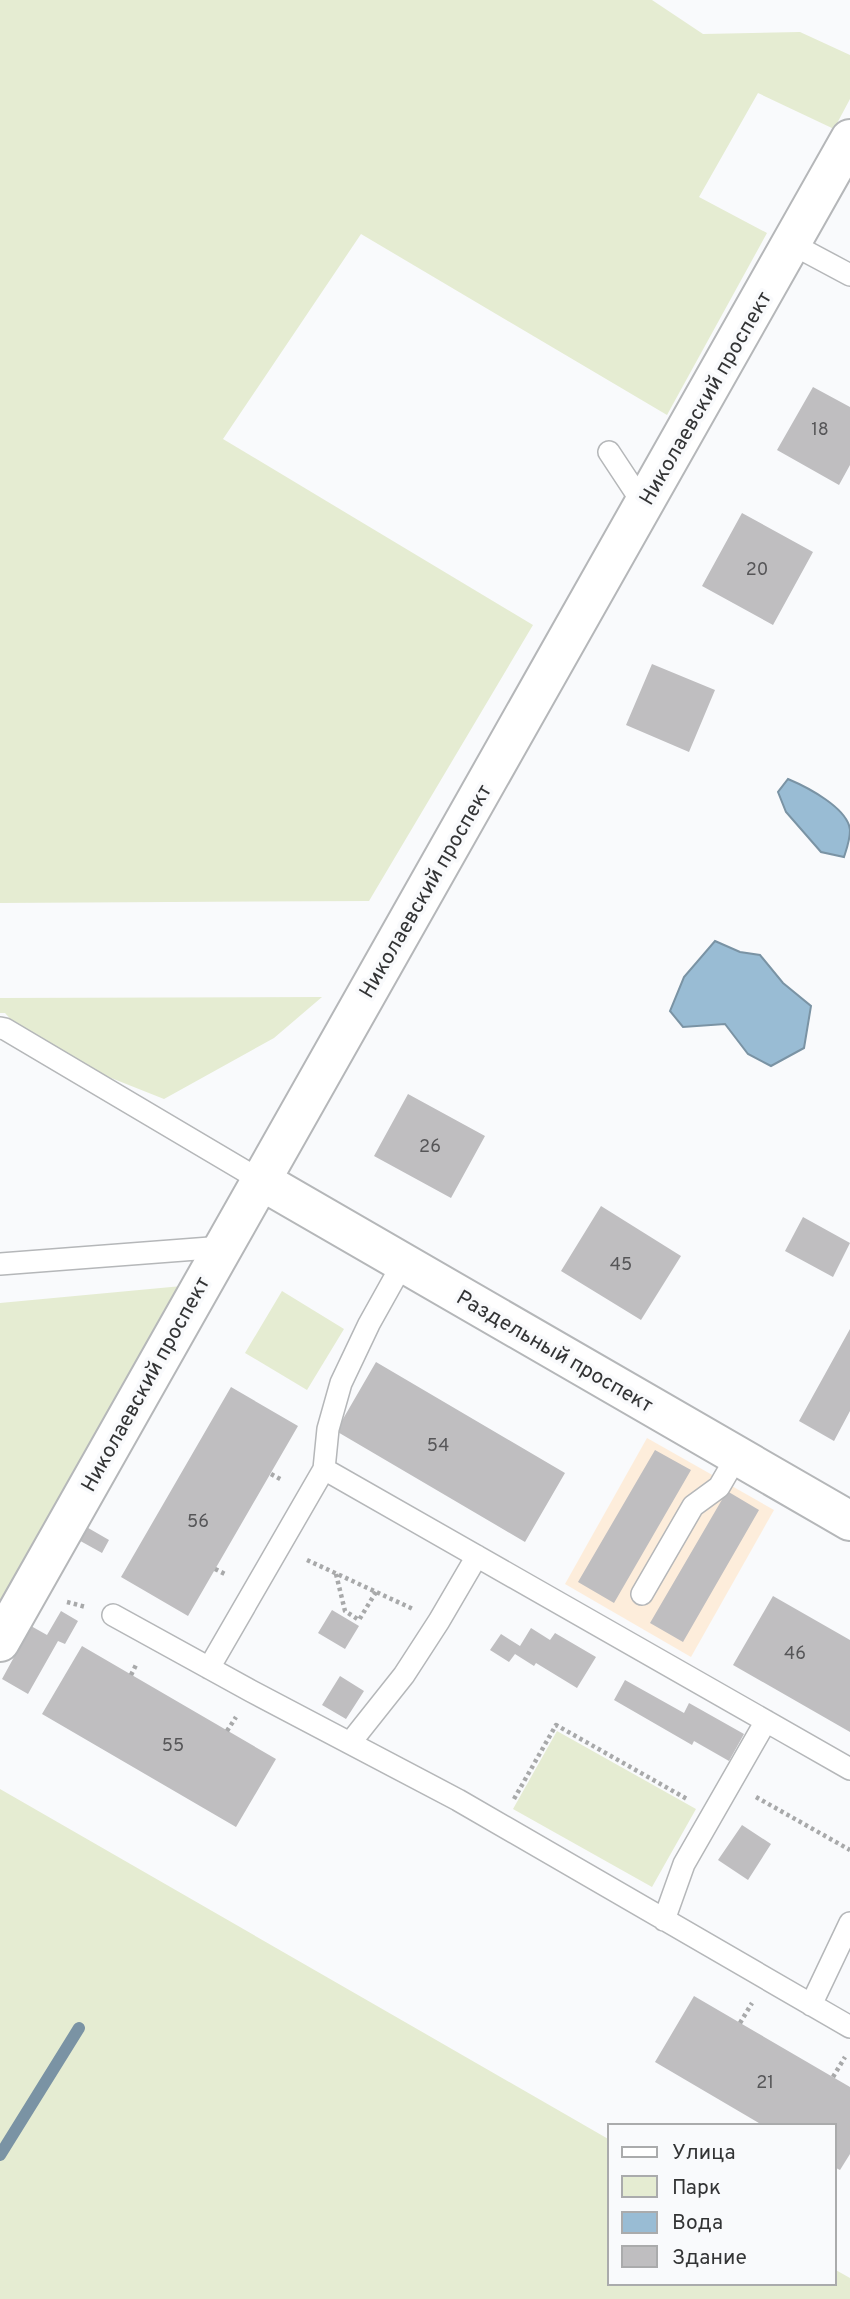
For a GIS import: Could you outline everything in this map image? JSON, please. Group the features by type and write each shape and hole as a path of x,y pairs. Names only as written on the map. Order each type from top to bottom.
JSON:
{"street":[{"name":"Николаевский проспект","path":"0,1642 850,139"},
{"name":"Раздельный проспект","path":"260,1180 850,1521"}],"lane":[{"path":"793,244 850,275"},
{"path":"609,452 644,505"},
{"path":"0,1028 260,1180"},
{"path":"0,1264 223,1247"},
{"path":"209,1668 324,1469 328,1429 341,1382 403,1262"},
{"path":"642,1594 693,1506 719,1487 737,1456"},
{"path":"324,1469 850,1769"},
{"path":"350,1743 404,1675 477,1556"},
{"path":"113,1615 500,1824 850,2028"},
{"path":"664,1920 684,1864 766,1721"},
{"path":"811,2006 850,1923"}],"path":[{"path":"279,1547 439,1621"},
{"path":"336,1574 345,1611 359,1620 376,1592"},
{"path":"32,1585 68,1602 113,1615"},
{"path":"500,1824 556,1725 713,1813"},
{"path":"730,1783 850,1850"},
{"path":"833,2077 850,2048"}],"shaded area":[{"path":"647,1438 774,1510 691,1657 565,1584"}],"green space":[{"path":"0,0 652,0 703,34 800,32 850,55 850,99 834,129 758,93 699,197 767,233 667,415 361,234 223,439 533,625 369,901 0,903"},
{"path":"322,997 274,1038 164,1099 38,1049 5,1013 0,1013 0,998"},
{"path":"182,1286 0,1604 0,1303"},
{"path":"282,1291 344,1329 307,1390 245,1353"},
{"path":"557,1731 696,1809 652,1887 513,1809"},
{"path":"0,1789 608,2139 608,2285 836,2285 836,2270 850,2278 850,2299 0,2299"}],"water":[{"path":"788,779 835,806 848,822 849,841 844,857 821,852 786,812 778,792"},
{"path":"715,941 740,952 760,955 783,983 811,1006 804,1048 771,1066 748,1054 725,1024 683,1027 670,1011 684,977"}],"building":[{"path":"813,387 850,407 850,465 839,485 777,450"},
{"path":"742,513 813,552 773,625 702,586"},
{"path":"652,664 715,690 689,752 626,725"},
{"path":"408,1094 485,1136 451,1198 374,1156"},
{"path":"601,1206 681,1256 641,1320 561,1271"},
{"path":"803,1217 850,1243 833,1277 785,1251"},
{"path":"850,1329 850,1411 834,1441 799,1421"},
{"path":"376,1362 565,1473 525,1542 336,1431"},
{"path":"231,1387 298,1426 188,1616 121,1577"},
{"path":"655,1450 691,1470 614,1603 578,1582"},
{"path":"727,1491 759,1510 683,1642 650,1623"},
{"path":"83,1525 109,1540 102,1553 75,1538"},
{"path":"773,1596 850,1640 850,1732 733,1665"},
{"path":"332,1610 359,1626 345,1649 318,1633"},
{"path":"61,1611 78,1621 65,1644 58,1641 28,1694 2,1679 31,1626 47,1635"},
{"path":"531,1628 550,1640 555,1633 596,1657 577,1688 536,1663 534,1666 515,1654 509,1662 490,1650 501,1634 520,1646"},
{"path":"82,1646 276,1759 236,1827 42,1714"},
{"path":"340,1676 364,1691 346,1719 322,1705"},
{"path":"625,1680 684,1713 689,1703 744,1734 729,1761 694,1741 692,1745 614,1700"},
{"path":"742,1825 771,1844 748,1880 718,1860"},
{"path":"694,1996 850,2087 850,2154 840,2170 836,2168 836,2124 761,2124 655,2062"}],"waterway":[{"path":"0,2155 79,2028"}]}
